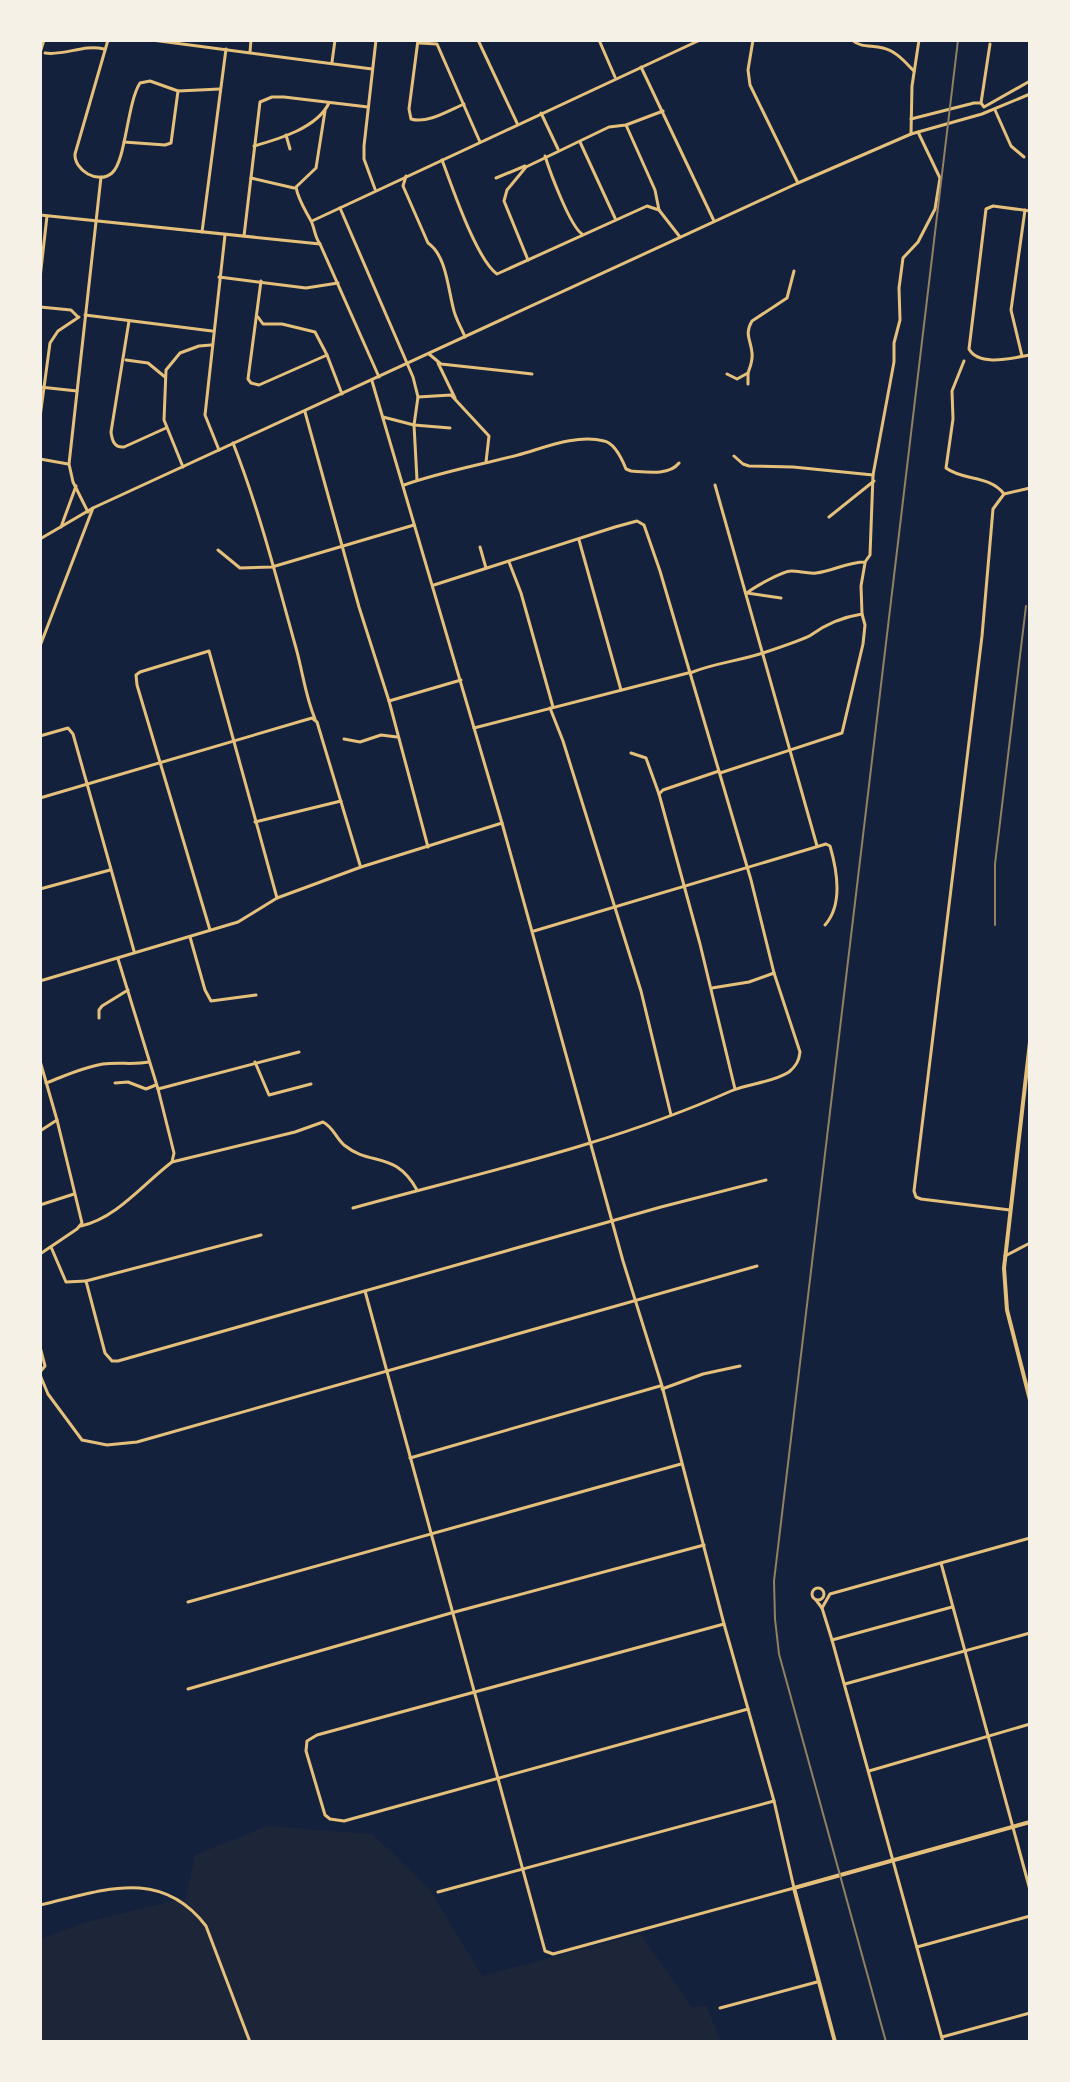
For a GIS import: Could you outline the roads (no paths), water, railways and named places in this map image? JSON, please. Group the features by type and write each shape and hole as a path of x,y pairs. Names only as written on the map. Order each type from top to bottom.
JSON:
{"main road":[{"path":"1030,1042 1004,1256 1007,1310 1030,1400"},
{"path":"835,2042 794,1888 1030,1822"}],"street":[{"path":"44,40 43,53 90,46 104,49"},
{"path":"108,40 75,160 81,170 101,177 115,169 140,83 150,81 178,91 220,89"},
{"path":"152,40 372,69"},
{"path":"250,52 251,40"},
{"path":"332,62 335,40"},
{"path":"375,189 364,159 376,40"},
{"path":"478,40 517,123"},
{"path":"606,40 600,42 615,78"},
{"path":"312,221 700,40"},
{"path":"753,40 748,70 750,85 798,183"},
{"path":"852,40 893,52 915,71"},
{"path":"911,134 919,40"},
{"path":"464,104 417,122 411,119 409,109 418,41 437,44 464,104 480,142"},
{"path":"981,103 990,44"},
{"path":"202,232 226,48"},
{"path":"641,67 714,221"},
{"path":"981,103 984,107 1030,81"},
{"path":"123,142 171,143 178,91"},
{"path":"40,539 93,508 798,183 911,134 995,110 1030,94"},
{"path":"244,236 258,109 265,99 284,97 368,107"},
{"path":"329,103 316,168 296,189 312,221 313,234 379,377"},
{"path":"911,119 981,103"},
{"path":"995,110 1011,146 1024,157"},
{"path":"254,146 286,135 325,111"},
{"path":"496,178 609,127 626,125 663,111"},
{"path":"541,113 558,150"},
{"path":"626,125 655,190 659,210 680,237"},
{"path":"659,794 663,790 842,733 863,644 865,625 861,586 865,562 870,555 873,475 900,320 899,288 903,258 918,242 935,209 940,178 918,132"},
{"path":"286,135 290,149"},
{"path":"580,142 616,220"},
{"path":"545,156 571,219 583,235"},
{"path":"441,159 463,215 489,267 501,274 647,206 659,210"},
{"path":"528,260 505,208 503,195 529,164"},
{"path":"406,175 403,186 428,243 441,263 449,284 453,311 465,337"},
{"path":"88,512 69,464 101,177"},
{"path":"251,178 296,189"},
{"path":"1022,356 1011,310 1027,211 993,206 986,209 969,349 978,359 1022,356 1030,355"},
{"path":"339,207 407,364 418,397 414,425 417,480"},
{"path":"40,215 320,244"},
{"path":"40,278 47,216"},
{"path":"219,450 205,415 225,235"},
{"path":"748,384 753,355 747,338 748,326 787,298 794,271"},
{"path":"219,277 306,288 338,283"},
{"path":"261,281 248,379 251,383 259,385 327,355"},
{"path":"40,307 71,310 86,323"},
{"path":"256,314 263,324 282,324 315,332 342,394"},
{"path":"85,315 212,331"},
{"path":"40,417 42,387 53,336 79,317"},
{"path":"129,321 114,416 113,442 124,447 166,428"},
{"path":"183,467 166,428 163,411 165,377 171,362 180,353 211,345"},
{"path":"429,354 438,363 455,398 489,436 486,462"},
{"path":"125,359 148,363 165,377"},
{"path":"964,361 952,391 953,419 946,468 998,486 1004,494"},
{"path":"438,363 532,374"},
{"path":"727,374 737,379 748,373"},
{"path":"365,1291 473,1694 547,1953 553,1954 794,1888 774,1801 662,1387 461,680 372,380"},
{"path":"42,387 77,391"},
{"path":"418,397 446,395 455,398"},
{"path":"305,411 428,847"},
{"path":"383,417 414,425 450,428"},
{"path":"404,485 546,445 603,440 611,444 626,469 631,471 666,472 676,468 679,463"},
{"path":"233,443 297,652 304,693 342,800 361,867"},
{"path":"734,456 749,466 873,475"},
{"path":"40,459 69,464"},
{"path":"829,517 874,481"},
{"path":"715,485 817,846"},
{"path":"61,527 76,486"},
{"path":"1010,1210 921,1199 916,1197 914,1191 982,636 993,509 1004,494 1030,488"},
{"path":"40,646 93,508"},
{"path":"353,1208 591,1143 735,1089 780,1077 790,1071 799,1059 795,1035 774,973 720,772 644,525 637,521 433,585"},
{"path":"218,550 240,568 272,567 416,524"},
{"path":"578,538 621,690"},
{"path":"480,547 486,568"},
{"path":"508,560 521,593 552,708 641,991 671,1115"},
{"path":"747,593 756,585 773,580 786,571 812,574 843,564 865,562"},
{"path":"747,593 781,598"},
{"path":"474,728 762,653 809,637 816,629 839,618 862,614"},
{"path":"210,930 136,675 209,651 277,898"},
{"path":"389,701 461,680"},
{"path":"40,798 315,719"},
{"path":"40,736 71,729 134,951"},
{"path":"344,739 360,742 381,735 397,737"},
{"path":"631,753 646,758 659,794 735,1089"},
{"path":"255,822 342,800"},
{"path":"40,981 238,922 277,898 361,867 502,823"},
{"path":"533,931 826,844 830,846 837,878 832,915 825,925"},
{"path":"40,889 110,870"},
{"path":"190,937 211,1001 256,995"},
{"path":"118,957 173,1147 172,1162"},
{"path":"711,988 749,982 774,973"},
{"path":"99,1018 102,1006 128,990"},
{"path":"115,1083 128,1082 146,1089 299,1052"},
{"path":"40,1061 76,1194 81,1226"},
{"path":"46,1083 86,1067 149,1062"},
{"path":"255,1062 269,1095 311,1084"},
{"path":"40,1131 57,1120"},
{"path":"40,1254 81,1226 95,1222 118,1208 172,1162 295,1132 323,1122 335,1130 342,1144 350,1149 402,1168 417,1190"},
{"path":"86,1281 105,1353 112,1361 118,1361 766,1180"},
{"path":"40,1205 76,1194"},
{"path":"51,1247 66,1282 86,1281 261,1235"},
{"path":"1004,1256 1030,1243"},
{"path":"40,1347 45,1366 40,1374 48,1394 82,1440 107,1445 137,1442 757,1266"},
{"path":"410,1458 740,1366"},
{"path":"188,1602 682,1464"},
{"path":"816,1600 826,1593 1030,1538"},
{"path":"188,1689 451,1613 704,1545"},
{"path":"941,1563 1030,1890"},
{"path":"823,1605 812,1596 813,1590 819,1588 826,1593"},
{"path":"826,1593 823,1605 832,1640 943,2039 1030,2013"},
{"path":"832,1640 953,1607"},
{"path":"724,1624 317,1735 307,1741 306,1751 325,1815 336,1821 344,1821 748,1709"},
{"path":"845,1684 1030,1633"},
{"path":"869,1771 1030,1724"},
{"path":"438,1892 774,1801"},
{"path":"40,1905 127,1886 149,1888 174,1896 197,1913 206,1926 250,2042"},
{"path":"917,1947 1030,1916"},
{"path":"720,2008 820,1981"}],"railway":[{"path":"886,2042 779,1654 774,1581 958,40"},
{"path":"995,925 995,864 1026,606"}]}
